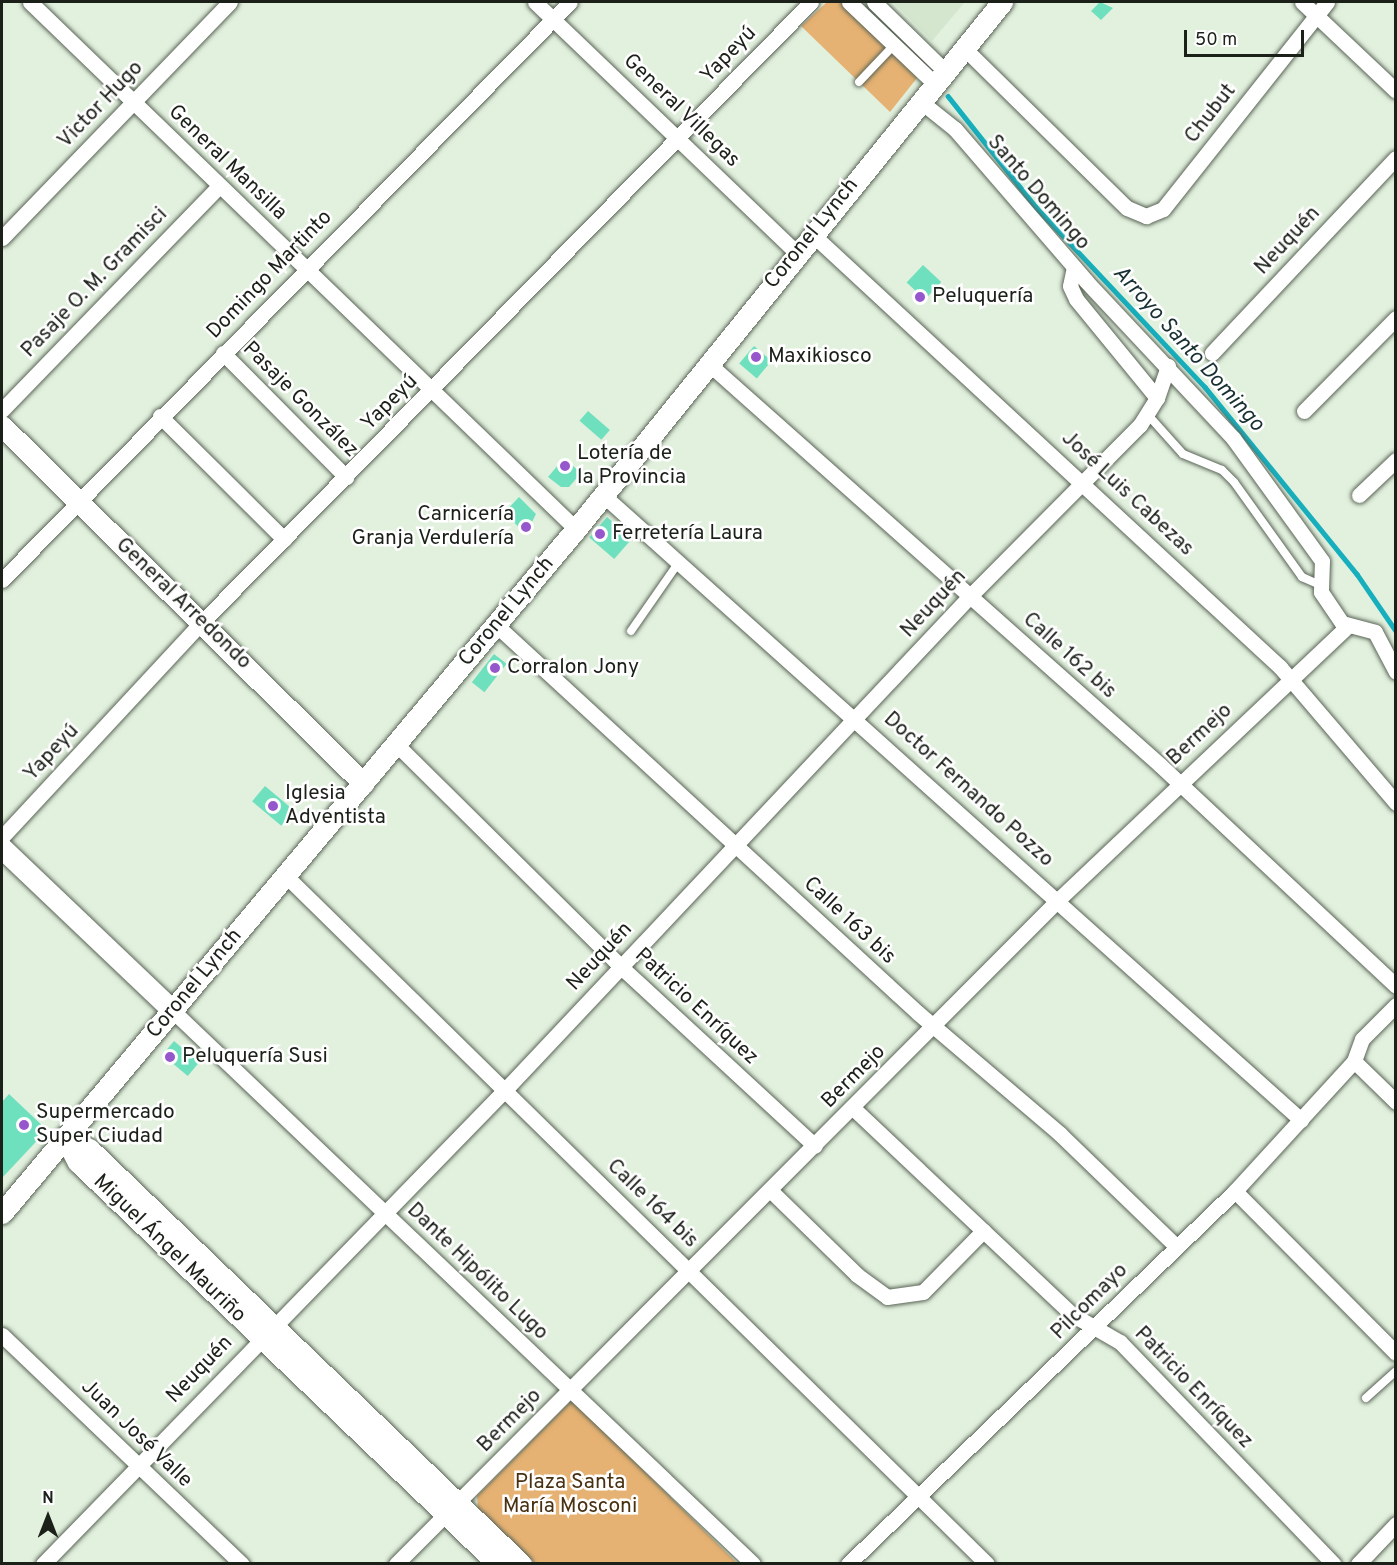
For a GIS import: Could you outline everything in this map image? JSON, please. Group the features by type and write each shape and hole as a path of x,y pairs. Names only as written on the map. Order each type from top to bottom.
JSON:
{"street":[{"name":"General Mansilla","path":"30,2 431,392 576,529"},
{"name":"Victor Hugo","path":"2,238 230,2"},
{"name":"General Villegas","path":"535,2 797,253"},
{"name":"Domingo Martinto","path":"2,580 76,501 570,2"},
{"name":"Yapeyú","path":"2,837 202,622 431,392 811,2"},
{"path":"849,2 894,45 940,77"},
{"path":"874,2 940,77"},
{"name":"Coronel Lynch","path":"2,1213 576,529 812,234 1002,2"},
{"path":"1302,2 1395,91"},
{"name":"Chubut","path":"964,48 1127,208 1146,216 1163,209 1328,2"},
{"name":"Santo Domingo","path":"920,101 955,129 1074,267 1233,438 1322,561 1320,585 1347,627"},
{"name":"Neuquén","path":"1212,353 1395,158"},
{"name":"Pasaje O. M. Gramisci","path":"2,410 219,186"},
{"name":"José Luis Cabezas","path":"812,234 1083,481 1289,679 1395,803"},
{"path":"1074,267 1070,286 1076,299 1157,398"},
{"path":"1304,411 1395,318"},
{"name":"Pasaje González","path":"223,353 346,477"},
{"name":"Calle 162 bis","path":"709,364 970,596 1395,986"},
{"name":"Neuquén","path":"43,1563 504,1090 970,596 1148,415 1157,398 1168,366"},
{"path":"160,416 284,539"},
{"name":"General Arredondo","path":"2,426 363,783"},
{"path":"1359,495 1395,460"},
{"name":"Doctor Fernando Pozzo","path":"603,495 1059,899 1301,1120"},
{"name":"Calle 163 bis","path":"496,625 934,1025 1060,1134 1176,1245"},
{"path":"1347,627 1367,626 1392,653 1395,672"},
{"name":"Bermejo","path":"396,1563 453,1509 1059,899 1289,679 1347,627"},
{"name":"Patricio Enríquez","path":"396,744 620,966 815,1146"},
{"path":"2,848 173,1011"},
{"name":"Calle 164 bis","path":"286,876 987,1563"},
{"path":"1395,1005 1359,1046 1354,1061 1395,1102"},
{"name":"Dante Hipólito Lugo","path":"173,1011 753,1563"},
{"name":"Pilcomayo","path":"848,1563 920,1498 1176,1245 1234,1191 1354,1061"},
{"name":"Patricio Enríquez","path":"853,1108 1073,1315 1120,1342 1334,1563"},
{"name":"Miguel Ángel Mauriño","path":"65,1137 78,1162 269,1332 453,1509 521,1563"},
{"path":"770,1190 857,1275 886,1297 923,1292 983,1231"},
{"path":"1234,1191 1395,1353"},
{"name":"Juan José Valle","path":"2,1335 242,1563"},
{"name":"Miguel Ángel Mauriño","path":"453,1509 498,1563"},
{"path":"1358,1563 1395,1524"}],"lane":[{"path":"859,82 894,45"},
{"path":"1148,415 1183,454 1228,476 1302,577 1320,585"},
{"path":"632,631 679,562"},
{"path":"1366,1398 1395,1371"}],"shaded area":[{"path":"893,2 965,2 932,41"}],"green space":[{"path":"827,2 841,2 917,78 890,112 801,26"},
{"name":"Plaza Santa María Mosconi","path":"570,1402 575,1403 737,1563 535,1563 478,1508 477,1496"}],"building":[{"path":"1100,2 1113,8 1101,20 1091,11"},
{"path":"923,265 941,282 925,300 907,283"},
{"path":"754,346 772,361 757,378 739,364"},
{"path":"588,411 610,430 601,440 579,421"},
{"name":"Lotería de la Provincia","path":"564,458 581,473 569,487 561,487 548,477"},
{"path":"519,497 536,514 526,534 504,513"},
{"path":"607,517 632,539 614,559 589,537"},
{"path":"494,654 507,664 484,692 472,682"},
{"name":"Iglesia Adventista","path":"265,786 294,810 281,826 252,801"},
{"path":"174,1041 199,1062 188,1076 162,1055"},
{"path":"9,1094 47,1130 2,1178 2,1102"}],"waterway":[{"name":"Arroyo Santo Domingo","path":"948,96 1036,207 1205,387 1357,574 1396,631"}],"place":[{"name":"Peluquería","path":"920,297"},
{"name":"Maxikiosco","path":"756,357"},
{"name":"Lotería de la Provincia","path":"565,466"},
{"name":"Carnicería Granja Verdulería","path":"526,527"},
{"name":"Ferretería Laura","path":"600,534"},
{"name":"Corralon Jony","path":"495,668"},
{"name":"Iglesia Adventista","path":"273,806"},
{"name":"Peluquería Susi","path":"170,1057"},
{"name":"Supermercado Super Ciudad","path":"24,1125"}]}
